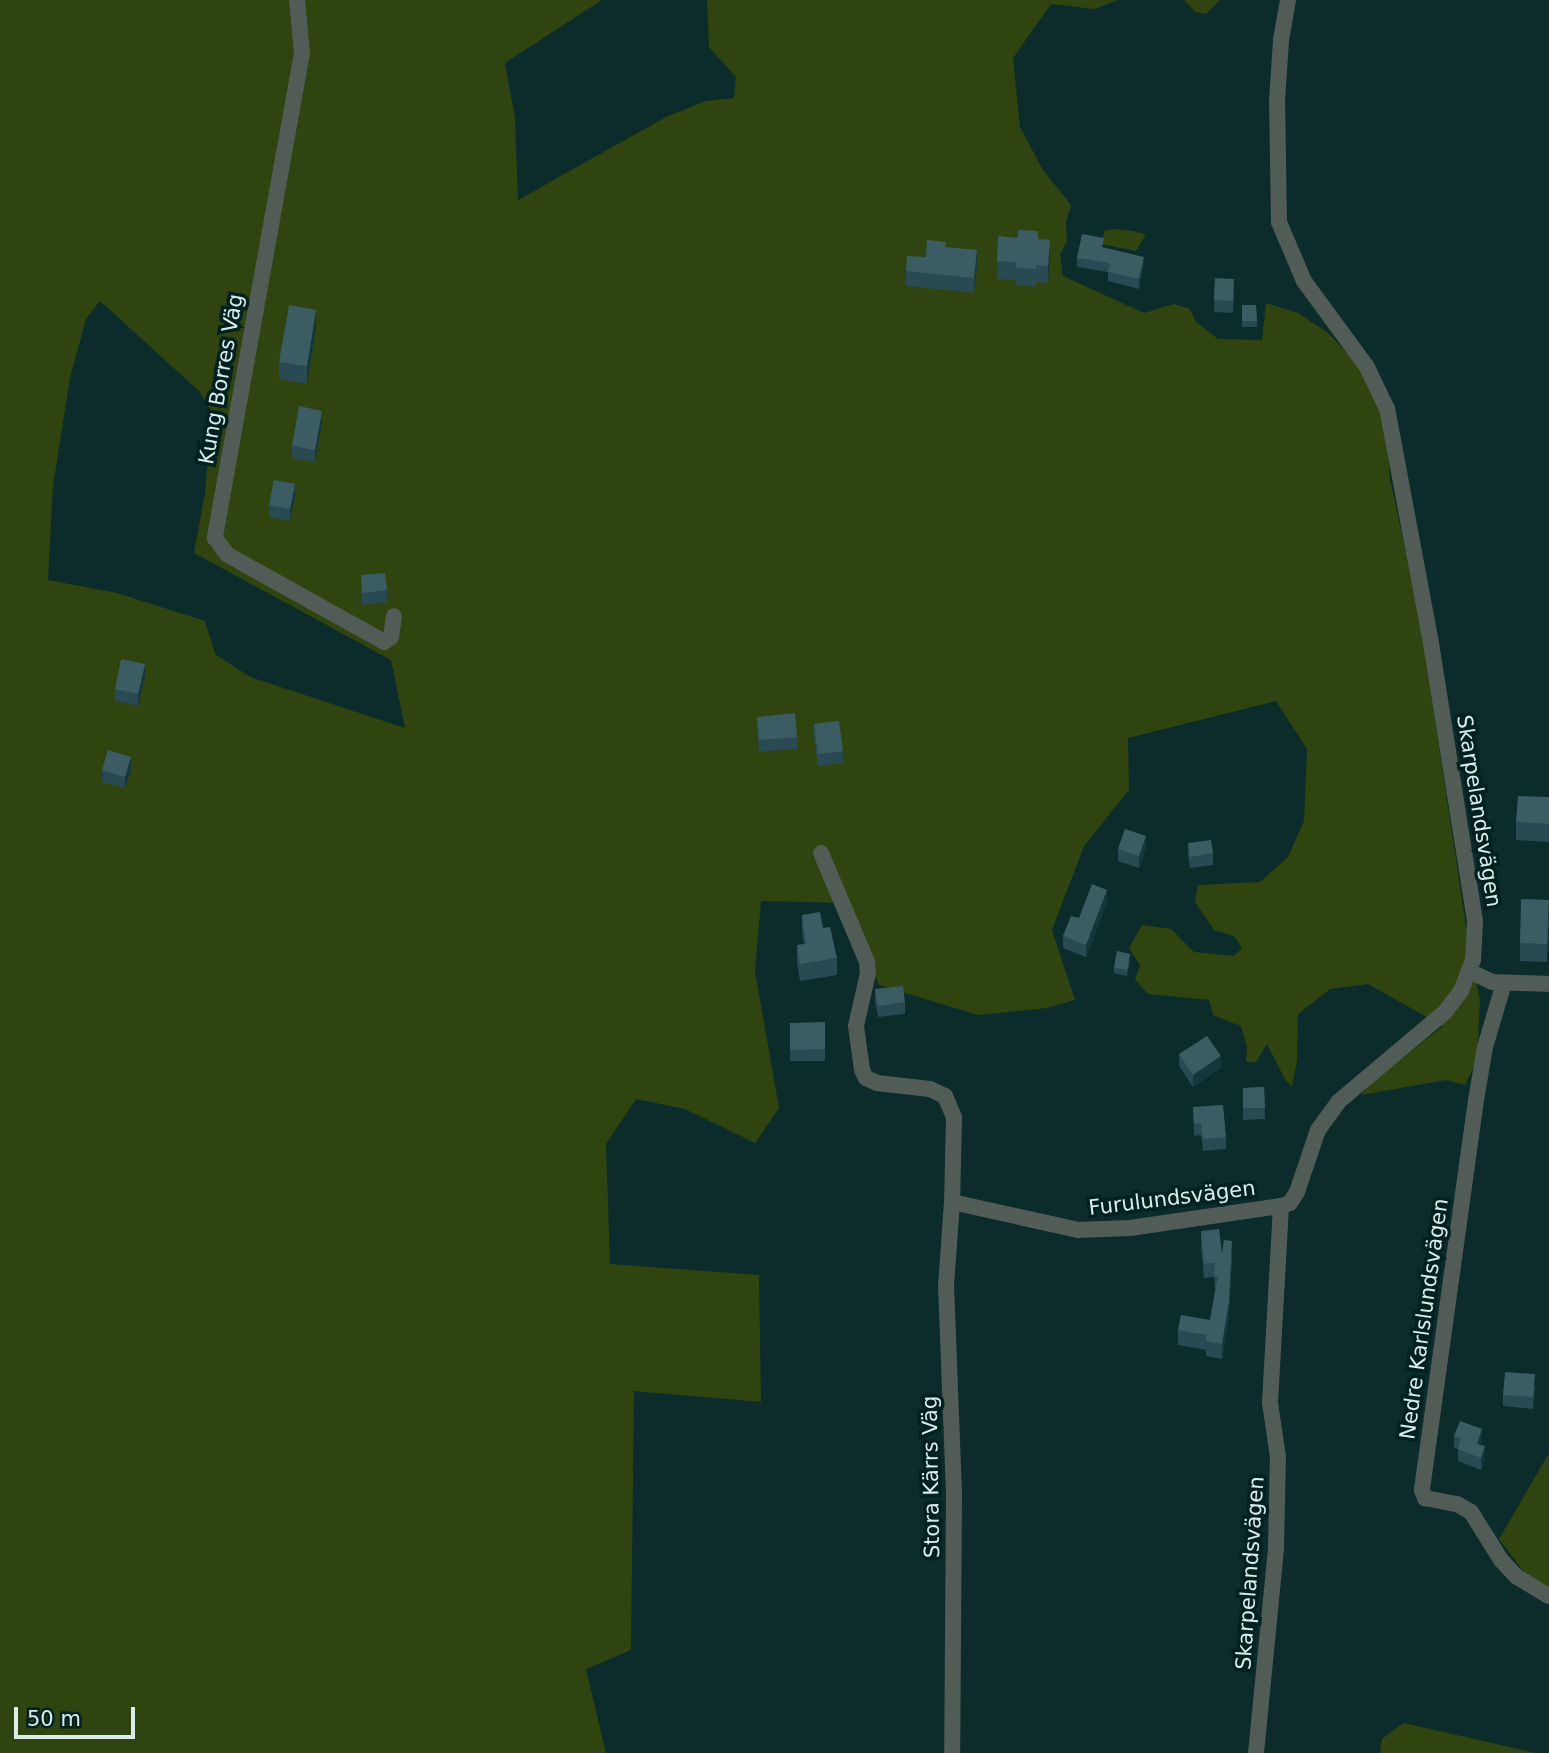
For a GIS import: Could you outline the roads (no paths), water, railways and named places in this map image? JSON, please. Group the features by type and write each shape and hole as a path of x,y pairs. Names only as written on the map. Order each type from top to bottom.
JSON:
{"street":[{"name":"Kung Borres Väg","path":"297,0 302,54 215,538 228,555 384,642 391,637 394,616"},
{"name":"Skarpelandsvägen","path":"1256,1753 1276,1549 1278,1457 1270,1403 1281,1206 1290,1203 1297,1192 1318,1130 1338,1102 1445,1012 1471,972 1475,921 1471,878 1387,409 1367,368 1304,281 1279,222 1277,102 1281,40 1288,0"},
{"path":"821,853 867,962 856,1026 862,1070 866,1078 877,1083 930,1089 945,1096 954,1117 952,1202"},
{"path":"1471,972 1481,979 1504,983 1549,984"},
{"name":"Nedre Karlslundsvägen","path":"1504,983 1485,1047 1476,1100 1422,1490 1425,1498 1457,1504 1471,1512 1502,1560 1517,1577 1549,1596"},
{"name":"Furulundsvägen","path":"952,1202 1078,1230 1140,1227 1281,1206"},
{"name":"Stora Kärrs Väg","path":"952,1202 946,1285 954,1493 952,1753"}]}
